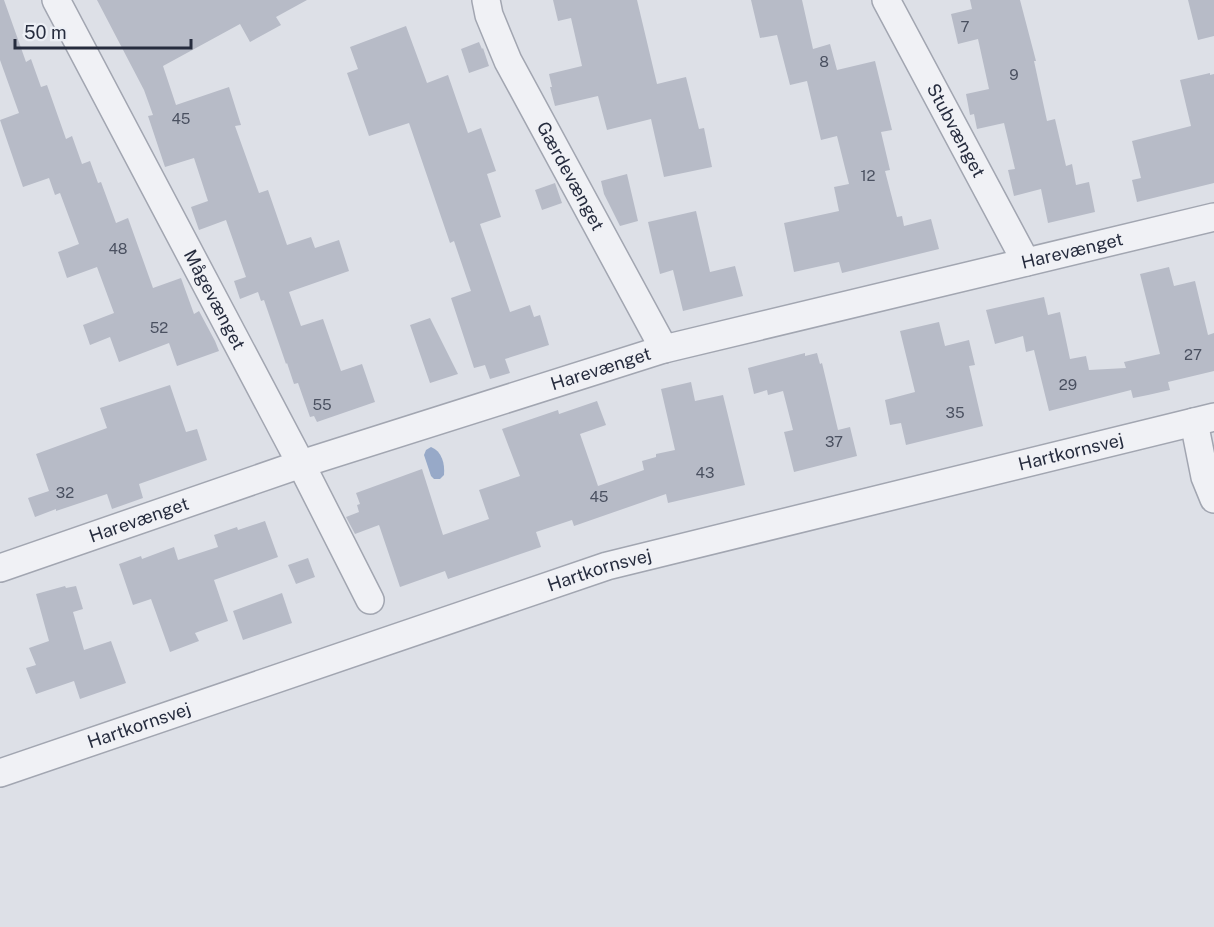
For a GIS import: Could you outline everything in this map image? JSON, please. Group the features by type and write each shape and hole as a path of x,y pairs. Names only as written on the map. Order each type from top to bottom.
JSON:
{"street":[{"name":"Mågevænget","path":"56,0 301,464 370,600"},
{"name":"Gærdevænget","path":"486,0 489,15 508,61 664,349"},
{"name":"Stubvænget","path":"886,0 1026,262"},
{"name":"Harevænget","path":"0,568 301,464 664,349 1214,217"},
{"path":"1204,419 1205,477 1214,499"},
{"name":"Hartkornsvej","path":"0,774 607,566 1204,419"}],"water":[{"path":"431,447 438,452 443,462 444,475 440,479 434,479 431,476 424,455"}],"building":[{"path":"0,0 4,0 26,62 31,59 41,87 47,85 66,139 72,136 82,164 90,161 98,183 101,182 116,223 128,218 153,288 181,278 194,314 199,311 219,351 177,366 169,343 119,362 110,337 90,345 83,325 114,313 97,267 67,278 58,252 79,244 60,193 55,195 49,178 23,187 0,120 19,113 0,60"},
{"path":"97,0 307,0 276,17 281,25 250,42 240,24 163,66 176,105 229,87 241,125 235,126 259,193 268,190 287,245 311,237 315,248 339,240 349,271 289,292 301,326 323,319 341,371 362,364 375,402 317,422 314,416 310,417 298,383 294,384 286,364 264,300 261,301 258,292 240,299 234,281 246,277 226,220 199,230 191,207 208,201 194,158 165,167 148,116 153,115 144,90"},
{"path":"553,0 637,0 657,84 686,77 699,129 704,128 712,167 664,177 651,119 607,130 598,96 555,106 549,74 582,66 571,18 558,21"},
{"path":"751,0 802,0 813,49 830,44 837,70 875,61 892,130 881,132 890,170 885,171 897,217 902,216 904,226 931,219 939,249 842,273 839,262 794,272 784,223 839,211 834,187 849,184 837,136 821,140 807,81 790,85 777,35 760,38"},
{"path":"970,0 1020,0 1036,61 1034,61 1047,121 1055,119 1066,166 1072,164 1076,185 1089,182 1095,212 1048,223 1041,189 1014,196 1008,170 1015,169 1004,123 977,129 974,114 970,115 966,94 989,89 978,39 958,44 951,14 972,9"},
{"path":"1188,0 1214,0 1214,36 1198,40"},
{"path":"406,26 427,83 448,75 468,133 481,128 496,171 487,174 501,217 480,224 510,312 530,305 534,317 540,315 549,345 505,359 510,373 490,379 485,365 474,368 451,298 471,291 454,241 450,243 409,123 369,136 347,73 358,69 350,47"},
{"path":"479,42 489,66 469,73 461,49"},
{"path":"1210,73 1210,75 1214,74 1214,183 1137,202 1132,180 1141,178 1132,141 1191,126 1180,80"},
{"path":"627,174 638,221 620,226 604,194 601,181"},
{"path":"555,183 562,203 542,210 535,190"},
{"path":"696,211 710,272 735,266 743,296 683,311 673,270 660,274 648,222"},
{"path":"1169,267 1174,286 1195,281 1208,335 1214,333 1214,371 1168,382 1170,390 1133,398 1131,390 1049,411 1034,350 1026,352 1023,336 995,344 986,310 1044,297 1048,315 1060,312 1070,359 1086,356 1089,370 1126,368 1124,362 1160,354 1140,274"},
{"path":"430,318 458,374 430,383 410,325"},
{"path":"939,322 945,346 969,340 975,365 969,366 983,426 906,445 901,423 890,425 885,400 915,392 900,331"},
{"path":"805,353 805,356 817,353 820,364 822,363 838,430 850,427 857,456 794,472 784,432 793,430 783,391 768,395 767,390 754,394 748,368"},
{"path":"691,382 695,401 723,395 745,485 668,503 666,494 574,526 572,520 536,532 541,547 448,579 445,571 400,587 379,525 355,534 346,517 359,512 357,505 360,504 356,493 422,469 443,535 489,519 479,490 520,476 502,429 558,410 559,414 597,401 606,425 580,434 598,486 644,470 642,461 656,457 656,454 675,450 661,389"},
{"path":"170,385 186,432 197,429 207,460 139,484 143,498 112,509 107,494 35,517 28,498 49,491 36,454 107,428 100,408"},
{"path":"265,521 278,557 214,580 228,621 195,633 199,641 170,652 151,599 133,605 119,564 141,556 142,559 174,547 178,560 218,547 214,535"},
{"path":"308,558 315,577 296,584 288,565"},
{"path":"65,586 66,588 76,586 83,609 73,612 84,650 111,641 126,683 80,699 74,681 36,694 26,668 36,665 29,648 49,641 36,594"},
{"path":"282,593 292,623 243,640 233,611"}]}
